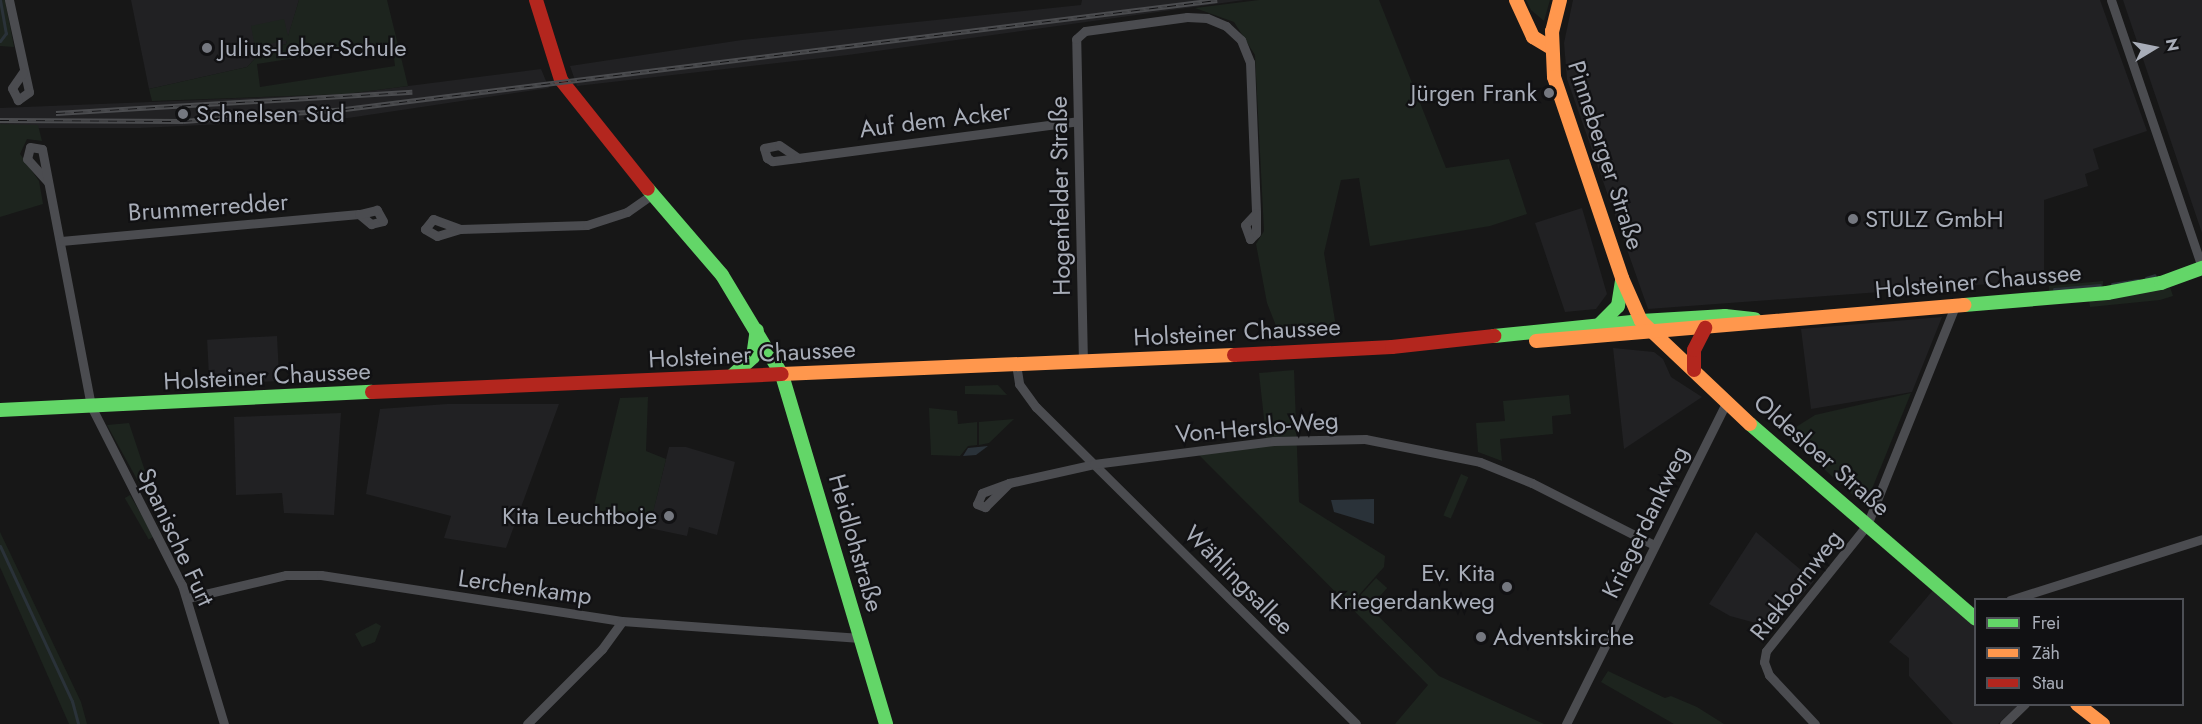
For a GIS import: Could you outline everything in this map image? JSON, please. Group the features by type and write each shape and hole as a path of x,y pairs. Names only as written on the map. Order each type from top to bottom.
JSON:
{"main road":[{"name":"Heidlohstraße","path":"536,0 558,75 599,132 722,275 782,375 886,724"},
{"path":"1516,0 1533,37 1551,48"},
{"name":"Pinneberger Straße","path":"1560,0 1552,31 1551,48 1556,84 1622,278 1641,321"},
{"path":"1524,16 1552,31"},
{"name":"Holsteiner Chaussee","path":"1506,337 1534,341 1654,333 1705,328 1755,319 1955,306 2118,291 2161,283 2202,268"},
{"path":"1600,324 1618,306 1622,278"},
{"name":"Holsteiner Chaussee","path":"0,410 733,375 1083,363 1506,337 1600,324 1641,321 1725,316 1755,319"},
{"name":"Oldesloer Straße","path":"1641,321 1727,401 1973,614"},
{"path":"1694,370 1694,350 1705,328"},
{"path":"733,375 753,357 757,330"},
{"path":"2078,706 2103,724"}],"street":[{"path":"9,0 23,72"},
{"path":"2111,0 2202,268"},
{"name":"Hogenfelder Straße","path":"1083,363 1076,39 1085,31 1187,16 1207,18 1226,26 1241,40 1250,62 1256,213"},
{"name":"Auf dem Acker","path":"798,158 1078,121"},
{"name":"Spanische Furt","path":"48,182 91,406 188,598 224,724"},
{"path":"460,229 587,225 627,212 653,194"},
{"name":"Brummerredder","path":"61,241 359,214"},
{"name":"Riekbornweg","path":"1815,724 1769,675 1764,662 1766,651 1868,525 1955,306"},
{"name":"Wählingsallee","path":"1016,364 1019,384 1036,407 1356,724"},
{"name":"Kriegerdankweg","path":"1566,724 1727,401"},
{"name":"Von-Herslo-Weg","path":"1094,464 1308,438 1401,443 1456,455 1522,479 1654,545"},
{"path":"1009,483 1094,464"},
{"path":"2016,598 2202,539"},
{"name":"Lerchenkamp","path":"188,598 286,575 321,575 622,621 860,638"},
{"path":"527,724 603,649 622,621"},
{"path":"2004,724 2024,706"}],"shaded area":[{"path":"0,0 5,0 14,47 0,46"},
{"name":"Julius-Leber-Schule","path":"131,0 299,0 286,44 262,51 247,67 149,89"},
{"path":"299,0 387,0 408,86 346,94 152,101 149,89 247,67 262,51 286,44 287,40 255,47 251,26 284,19 288,36","holes":["392,43 395,66 260,87 257,64"]},
{"path":"1082,0 1244,0 848,55 577,86 570,66 742,40 1081,5"},
{"path":"1259,0 1379,0 1446,168 1509,159 1527,214 1490,226 1370,246 1359,178 1341,180 1324,253 1337,333 1280,336 1267,303 1256,244 1264,231 1255,55 1234,22 1195,8"},
{"path":"1526,0 1550,0 1544,21 1531,10"},
{"path":"1573,0 2100,0 2147,131 2093,149 2099,169 2085,174 2088,186 2044,200 2044,280 1648,309 1567,79 1564,43"},
{"path":"2123,0 2202,0 2202,233 2126,9"},
{"path":"541,69 549,88 348,118 140,128 0,128 0,108 346,94"},
{"path":"0,124 38,125 42,141 27,139 20,154 39,181 43,204 0,217"},
{"path":"1582,208 1607,294 1596,309 1565,312 1535,223"},
{"path":"2103,281 2103,286 2049,293 2049,286"},
{"path":"2170,287 2173,296 2160,300 2090,307 2089,300"},
{"path":"1942,317 1912,392 1811,409 1801,329"},
{"path":"277,336 279,381 209,385 207,340"},
{"path":"1613,348 1654,352 1663,359 1671,377 1702,397 1624,449"},
{"path":"1294,370 1299,502 1385,556 1384,567 1358,596 1439,676 1544,724 1395,724 1428,685 1199,455 1267,446 1259,373"},
{"path":"998,385 1007,395 965,394 965,386"},
{"path":"1911,393 1865,506 1785,434 1815,415"},
{"path":"1569,395 1571,414 1552,416 1553,434 1500,439 1502,461 1478,452 1476,423 1505,421 1503,401"},
{"path":"648,397 646,451 666,459 651,521 593,510 620,398"},
{"path":"447,404 559,404 506,548 444,538 451,516 366,494 380,409"},
{"path":"929,408 957,411 958,424 977,422 977,445 968,446 960,456 931,455"},
{"path":"341,413 334,515 284,513 282,493 236,495 234,417"},
{"path":"1014,419 989,443 979,445 979,422"},
{"path":"129,423 148,480 139,483 107,425"},
{"path":"988,446 976,455 963,456 968,448"},
{"path":"669,447 686,447 735,462 717,535 689,527 687,536 649,528"},
{"path":"1461,474 1468,477 1451,519 1443,515"},
{"path":"149,485 155,502 152,503 141,488"},
{"path":"130,495 154,537 149,540 125,498"},
{"path":"1374,499 1374,524 1334,512 1331,500"},
{"path":"0,532 81,702 87,724 69,724 0,567"},
{"path":"1756,532 1814,581 1774,628 1730,616 1709,604"},
{"path":"1376,578 1387,588 1372,605 1361,595"},
{"path":"1934,589 1974,626 1974,706 2017,706 1998,724 1953,724 1909,676 1909,658 1889,642"},
{"path":"376,623 381,626 375,642 362,647 355,634"},
{"path":"1608,671 1665,698 1671,696 1697,707 1724,724 1674,724 1601,682"}],"waterway":[{"path":"0,0 6,33 0,41"},
{"path":"2146,278 2155,275"},
{"path":"2112,284 2138,280"},
{"path":"2054,289 2100,285"},
{"path":"0,546 72,701 78,724"}],"railway":[{"path":"0,120 183,121 345,109 1217,0"},
{"path":"56,113 412,92"}],"traffic: fast":[{"path":"648,189 722,275 782,375 886,724"},
{"path":"1964,305 2107,293 2161,283 2202,268"},
{"path":"1600,324 1618,306 1622,280"},
{"path":"1494,336 1641,321 1725,316 1755,319"},
{"path":"733,375 753,357 757,330"},
{"path":"0,410 372,392"},
{"path":"1750,424 1974,617"}],"traffic: slow":[{"path":"1516,0 1533,37 1551,48"},
{"path":"1560,0 1552,31 1554,77 1622,278 1641,321 1750,424"},
{"path":"1536,341 1964,305"},
{"path":"782,374 1234,355"},
{"path":"2080,706 2103,724"}],"traffic: jam":[{"path":"536,0 561,80 648,189"},
{"path":"1694,370 1694,350 1705,328"},
{"path":"1234,355 1392,347 1494,336"},
{"path":"372,392 782,374"}],"place":[{"name":"Julius-Leber-Schule","path":"207,48"},
{"name":"Jürgen Frank","path":"1549,93"},
{"name":"Schnelsen Süd","path":"183,114"},
{"name":"STULZ GmbH","path":"1853,219"},
{"name":"Kita Leuchtboje","path":"669,516"},
{"name":"Ev. Kita Kriegerdankweg","path":"1507,587"},
{"name":"Adventskirche","path":"1481,637"}]}
